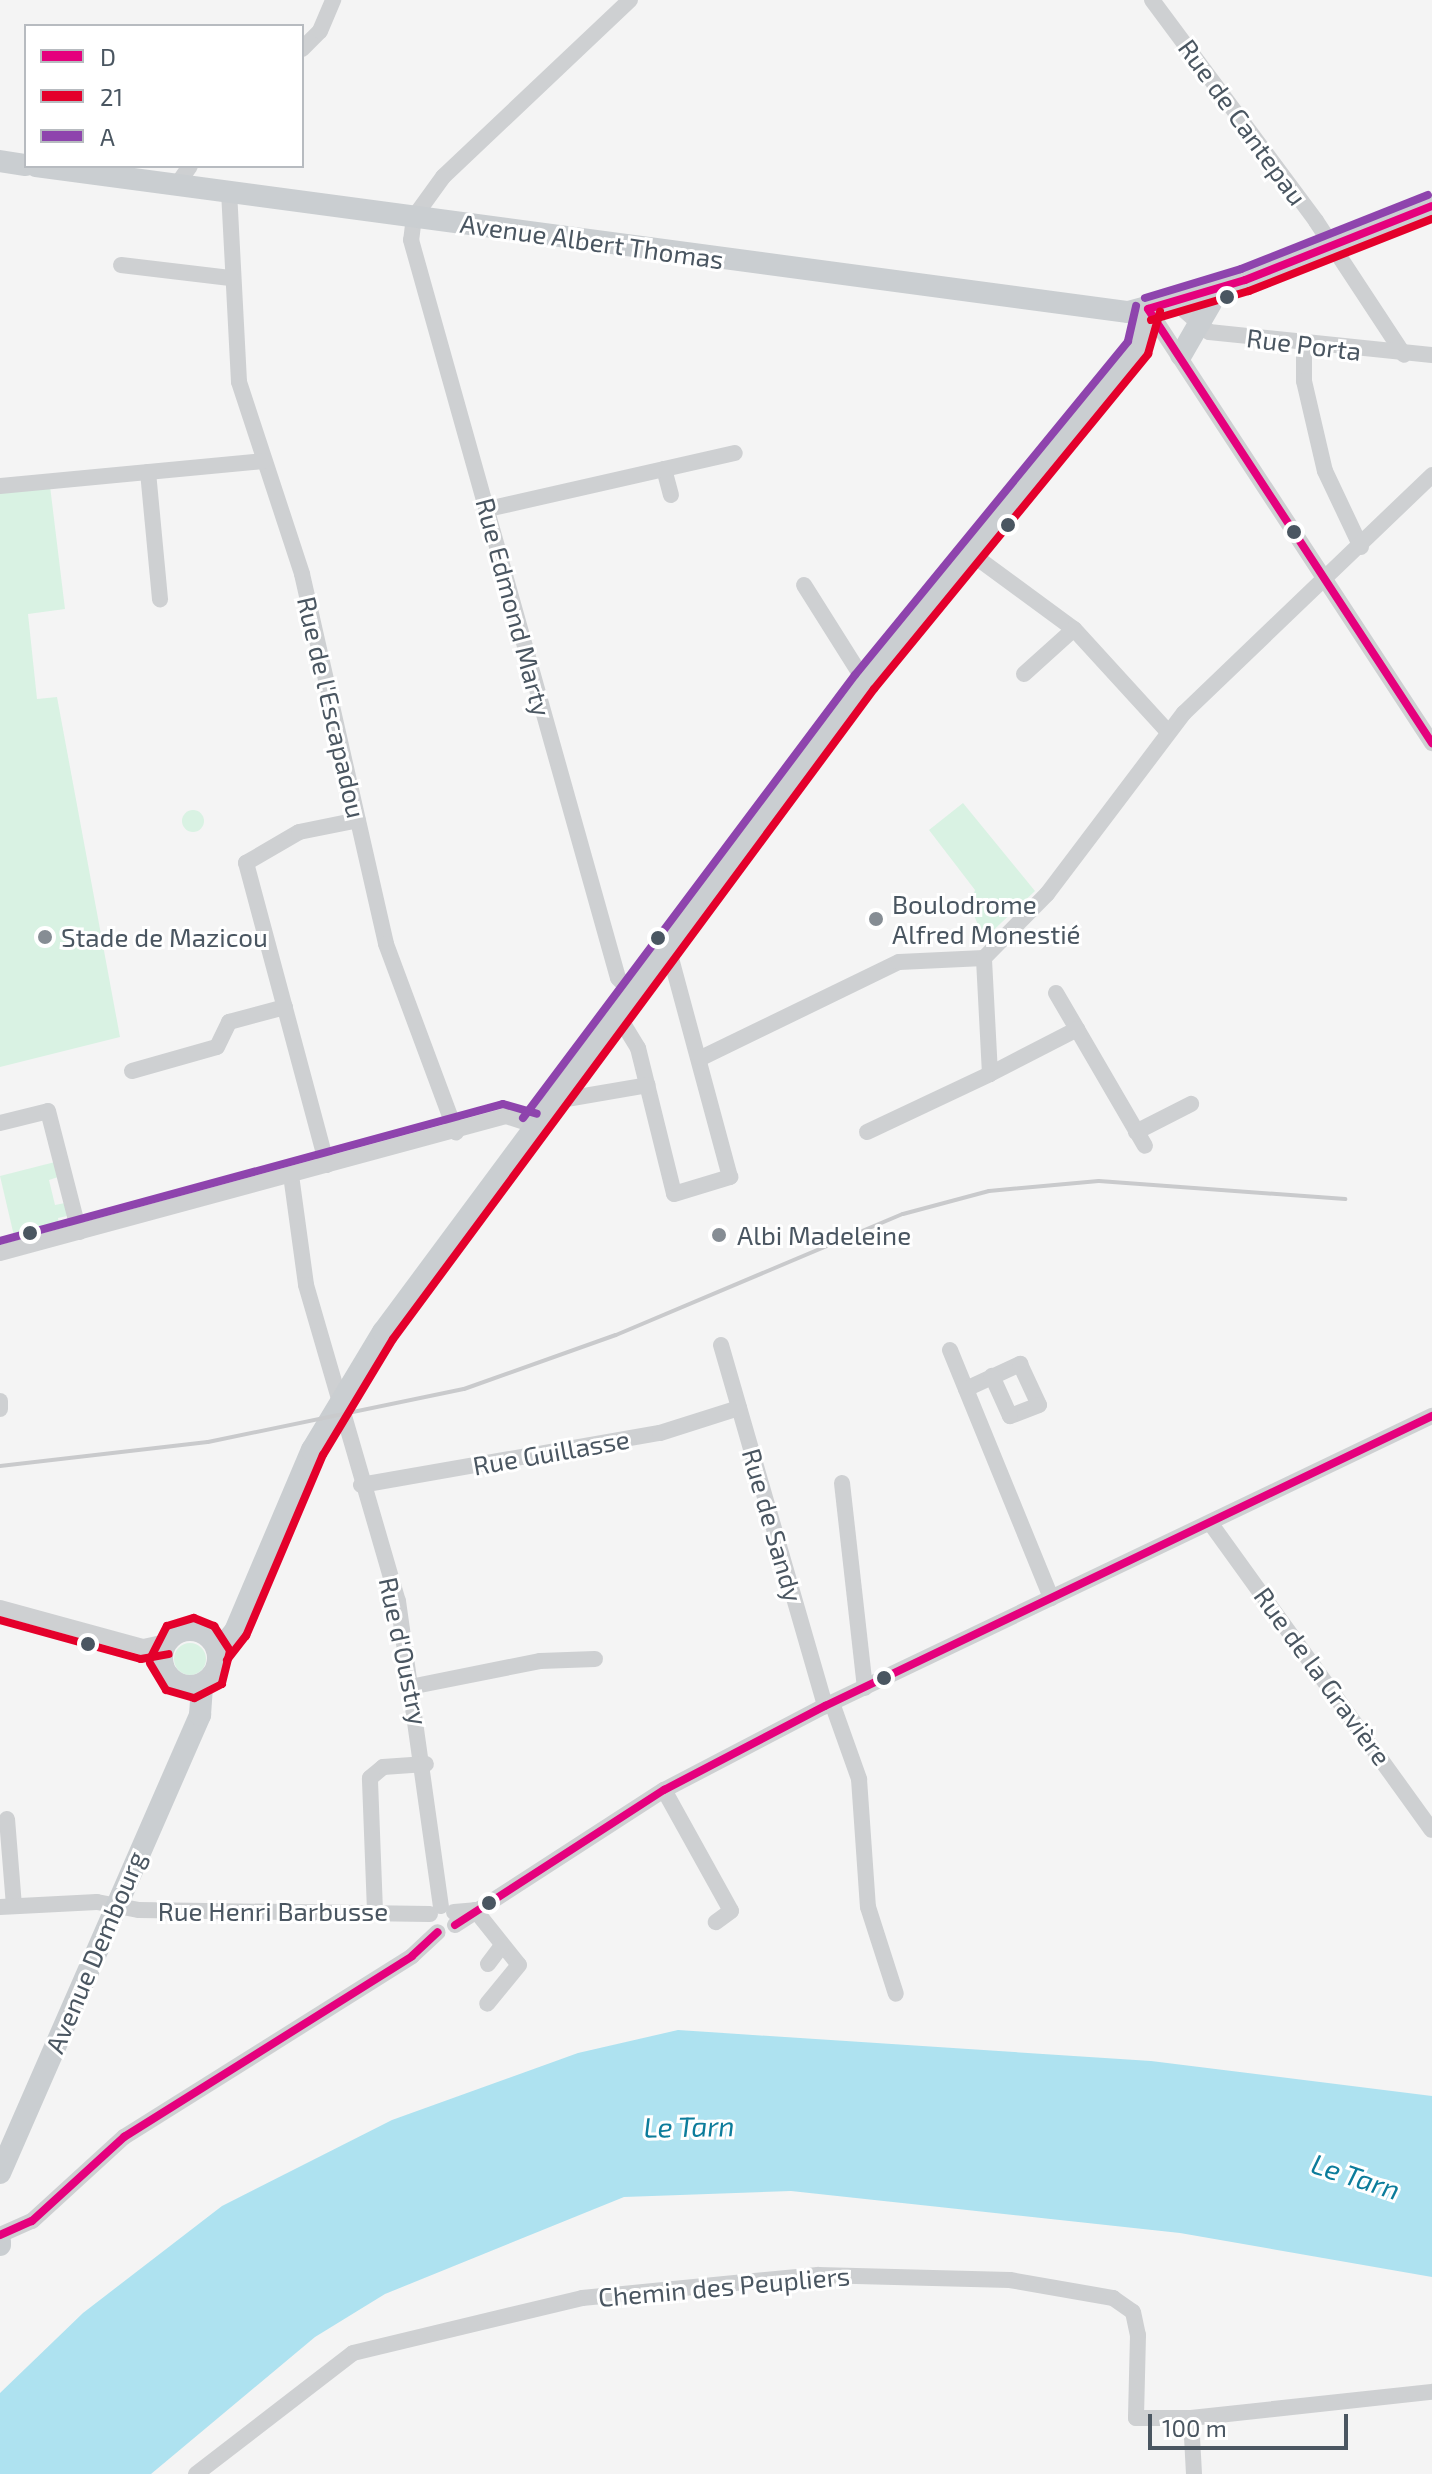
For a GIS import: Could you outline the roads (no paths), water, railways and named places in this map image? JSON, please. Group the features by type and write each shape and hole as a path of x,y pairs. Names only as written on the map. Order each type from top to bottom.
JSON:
{"main road":[{"path":"0,161 24,165"},
{"name":"Avenue Albert Thomas","path":"50,168 1112,311 1148,309"},
{"path":"1181,355 1190,319 1211,303 1336,251 1432,206"},
{"path":"1148,309 1432,221"},
{"path":"1148,309 1190,319"},
{"path":"212,1644 185,1631 165,1651 192,1685 212,1644 239,1616 339,1403 549,1102 667,943 865,682 1139,346 1148,309"},
{"name":"Avenue Dembourg","path":"0,2173 190,1731 192,1685"}],"street":[{"path":"304,47 320,31 333,0"},
{"path":"414,217 443,177 630,0"},
{"name":"Rue de Cantepau","path":"1152,0 1336,251 1404,355"},
{"path":"176,186 189,168"},
{"name":"Rue de l'Escapadou","path":"229,191 230,278 239,382 302,574 386,944 456,1132"},
{"name":"Rue Edmond Marty","path":"414,217 411,240 618,978 631,991"},
{"path":"121,265 230,278"},
{"path":"1148,309 1431,741"},
{"name":"Rue Porta","path":"1190,319 1304,344 1432,355"},
{"path":"1304,344 1306,392 1325,471 1361,547"},
{"path":"488,509 735,453"},
{"path":"0,486 263,461"},
{"path":"664,469 671,495"},
{"path":"148,472 160,599"},
{"path":"990,1074 984,958 1096,833 1167,731 1327,581 1432,475"},
{"path":"969,552 1074,629 1167,731"},
{"path":"804,585 865,682"},
{"path":"1024,674 1074,629"},
{"path":"327,1165 246,863 299,832 358,820"},
{"path":"616,1012 628,1020 648,1085 674,1194 730,1177 701,1058 667,943"},
{"path":"701,1058 899,962 984,958"},
{"path":"1056,993 1141,1139 1191,1104"},
{"path":"132,1071 217,1047 229,1022 285,1007"},
{"path":"867,1132 1077,1029"},
{"path":"549,1102 648,1085"},
{"path":"0,1123 48,1111 79,1232"},
{"path":"0,1253 506,1116 533,1125"},
{"name":"Rue d'Oustry","path":"291,1175 306,1285 361,1485 398,1601 426,1764 442,1919"},
{"name":"Rue de Sandy","path":"721,1345 829,1704 859,1779 868,1907 896,1994"},
{"path":"950,1350 1051,1598"},
{"path":"966,1389 992,1376"},
{"path":"0,1401 0,1409"},
{"name":"Rue Guillasse","path":"361,1485 660,1433 739,1408"},
{"path":"487,2004 516,1976 519,1965 501,1947 475,1910 664,1790 829,1704 1432,1416"},
{"path":"842,1483 865,1688"},
{"name":"Rue de la Gravière","path":"1211,1524 1432,1830"},
{"path":"0,1608 165,1651"},
{"path":"415,1686 540,1661 595,1659"},
{"path":"375,1911 370,1778 383,1767 426,1764"},
{"path":"664,1790 731,1911 716,1922"},
{"path":"7,1819 7,1906"},
{"name":"Rue Henri Barbusse","path":"7,1906 116,1903 139,1910 375,1911 442,1919 475,1910"},
{"path":"0,2235 32,2221 124,2137 400,1959 442,1919"},
{"path":"488,1964 501,1947"},
{"name":"Chemin des Peupliers","path":"196,2474 353,2353 582,2298 818,2275 1010,2280 1113,2298 1133,2312 1138,2335 1136,2418 1191,2418 1432,2392"},
{"path":"1191,2418 1194,2474"}],"water":[{"name":"Le Tarn","path":"678,2030 1151,2061 1432,2096 1432,2277 1180,2233 791,2191 624,2197 385,2294 315,2337 151,2474 0,2474 0,2393 83,2313 222,2206 392,2120 578,2053"}],"railway":[{"path":"0,1466 208,1442 464,1389 616,1335 903,1214 989,1191 1099,1181 1345,1199"}],"place":[{"name":"Boulodrome Alfred Monestié","path":"876,919"},
{"name":"Stade de Mazicou","path":"45,937"},
{"name":"Albi Madeleine","path":"719,1235"}]}
